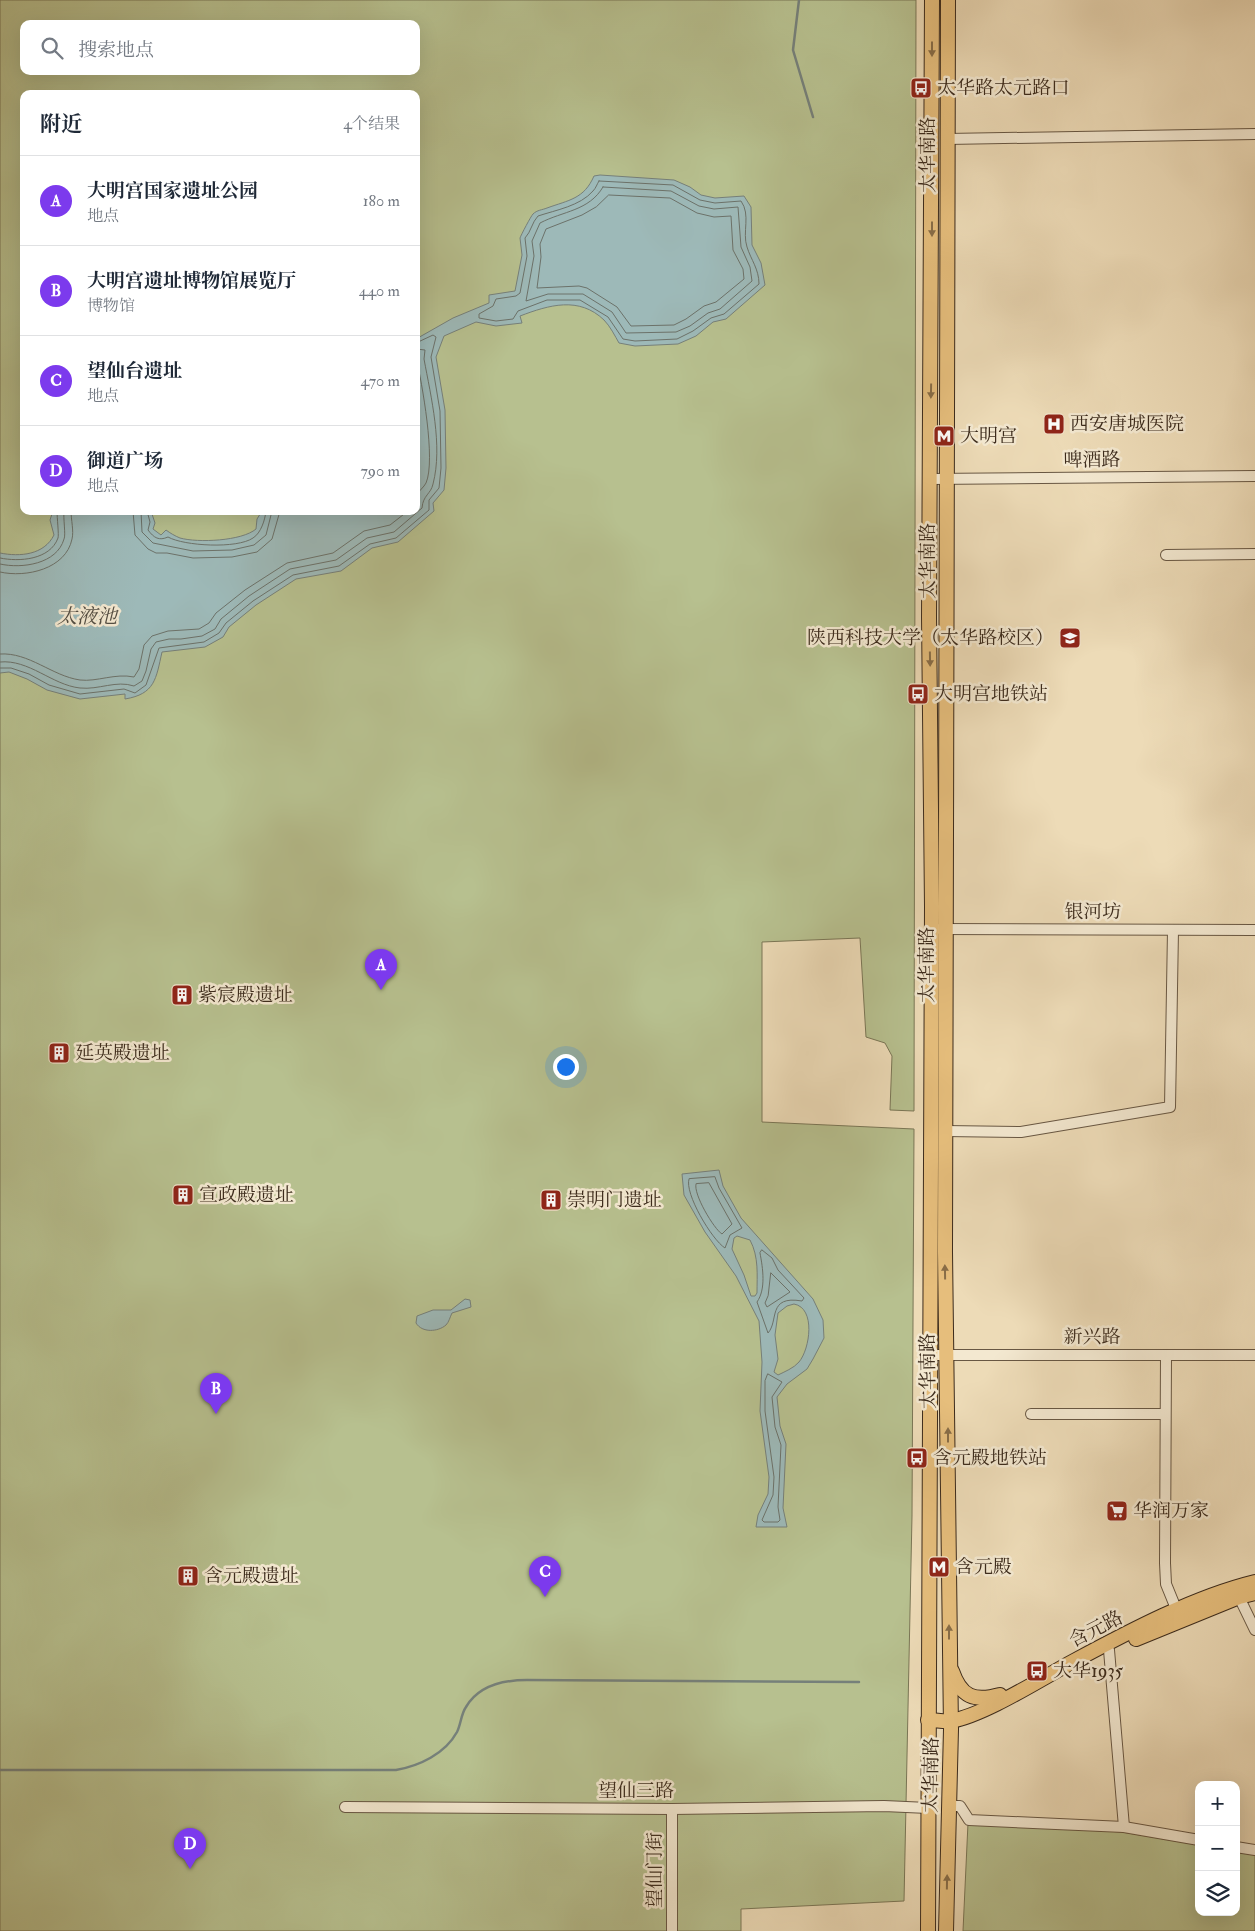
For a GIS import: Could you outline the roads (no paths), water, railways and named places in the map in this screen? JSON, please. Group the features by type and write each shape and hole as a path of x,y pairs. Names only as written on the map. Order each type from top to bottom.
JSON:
{"main road":[{"name":"太华南路","path":"932,0 930,479 945,1131 951,1725 946,1931"},
{"name":"太华南路","path":"928,1931 929,1355 939,929 946,479 948,0"},
{"name":"含元路","path":"951,1725 1108,1642 1235,1587 1255,1582"},
{"name":"含元路","path":"928,1724 951,1725 980,1720 1092,1657 1239,1597 1255,1593"},
{"path":"950,1662 958,1686 965,1694 975,1698 993,1697 1023,1688"}],"street":[{"path":"946,139 1255,134"},
{"name":"啤酒路","path":"930,479 1255,476"},
{"path":"1166,555 1255,554"},
{"name":"银河坊","path":"939,929 1255,930"},
{"path":"945,1131 1021,1132 1170,1107 1173,930"},
{"name":"新兴路","path":"929,1355 1255,1355"},
{"path":"1166,1355 1166,1584 1177,1611"},
{"path":"1031,1414 1165,1414"},
{"path":"1239,1597 1255,1630"},
{"path":"1109,1650 1124,1827"},
{"name":"望仙三路","path":"345,1807 672,1809 884,1806 928,1808"},
{"path":"949,1806 960,1806 969,1820 1124,1827 1195,1839"},
{"name":"望仙门街","path":"672,1809 672,1931"},
{"path":"1240,1848 1255,1850"}],"water":[{"name":"太液池","path":"594,176 674,180 690,187 701,195 715,198 744,196 751,207 752,245 761,263 765,285 726,319 713,322 696,336 678,344 635,346 619,343 604,320 594,312 574,305 553,306 520,316 522,323 496,326 476,322 444,336 436,357 445,410 446,468 444,490 433,503 434,511 398,542 372,548 341,571 296,579 256,605 229,627 223,637 205,647 162,652 156,677 152,684 143,693 135,697 125,699 125,694 80,699 47,690 9,672 0,673 0,553 15,555 31,553 44,547 54,535 50,520 52,515 152,515 155,523 153,529 161,535 166,530 180,538 208,541 249,533 256,529 260,515 420,515 420,337 453,318 489,303 489,295 515,291 522,255 520,238 532,215 538,211 575,198 586,190"},
{"path":"719,1170 723,1186 741,1218 813,1299 823,1320 824,1338 813,1359 807,1369 787,1384 777,1397 780,1426 786,1444 783,1508 787,1527 756,1527 758,1515 768,1494 769,1477 760,1411 762,1362 759,1321 736,1276 705,1232 684,1195 682,1174","holes":["737,1236 750,1240 753,1246 757,1273 757,1293 755,1296 751,1296 732,1249 734,1238","794,1304 801,1307 806,1313 809,1330 806,1348 799,1362 778,1375 774,1372 778,1359 775,1335 778,1313 787,1306"]},
{"path":"465,1299 470,1300 471,1307 452,1313 447,1324 443,1327 435,1330 426,1330 416,1323 417,1316 433,1310 451,1310"}],"waterway":[{"path":"799,0 793,50 813,117"},
{"path":"0,1770 396,1770 431,1758 446,1747 457,1732 464,1710 471,1700 493,1685 510,1681 859,1682"}],"place":[{"name":"太华路太元路口","path":"921,88"},
{"name":"西安唐城医院","path":"1054,424"},
{"name":"大明宫","path":"944,436"},
{"name":"陕西科技大学（太华路校区）","path":"1070,638"},
{"name":"大明宫地铁站","path":"918,694"},
{"name":"大明宫国家遗址公园","path":"381,990"},
{"name":"紫宸殿遗址","path":"182,995"},
{"name":"延英殿遗址","path":"59,1053"},
{"name":"宣政殿遗址","path":"183,1195"},
{"name":"崇明门遗址","path":"551,1200"},
{"name":"大明宫遗址博物馆展览厅","path":"216,1414"},
{"name":"含元殿地铁站","path":"917,1458"},
{"name":"华润万家","path":"1117,1511"},
{"name":"含元殿","path":"939,1567"},
{"name":"含元殿遗址","path":"188,1576"},
{"name":"望仙台遗址","path":"545,1597"},
{"name":"大华1935","path":"1037,1671"},
{"name":"御道广场","path":"190,1869"}]}
